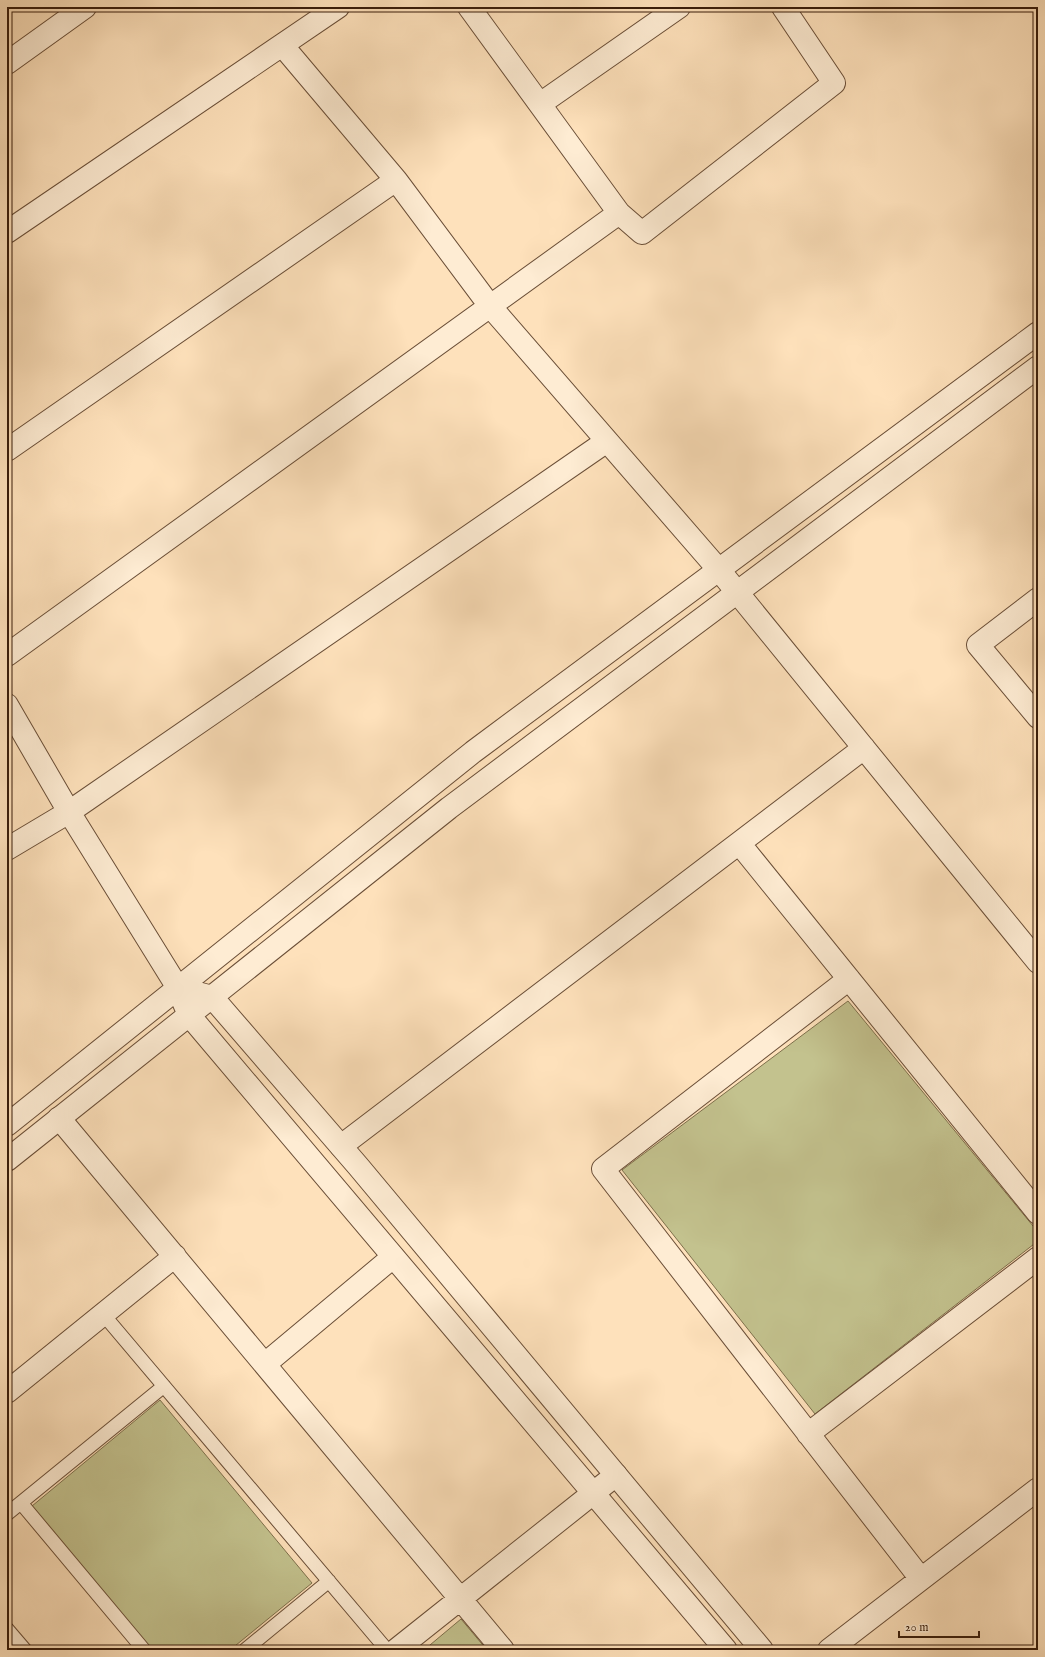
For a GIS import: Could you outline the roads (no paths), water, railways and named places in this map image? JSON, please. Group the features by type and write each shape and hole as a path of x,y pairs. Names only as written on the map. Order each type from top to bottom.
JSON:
{"street":[{"path":"7,63 84,7"},
{"path":"7,232 338,7"},
{"path":"469,7 619,213 642,233 834,83 783,7"},
{"path":"540,104 679,7"},
{"path":"282,45 396,180 490,306 719,570 1038,962"},
{"path":"7,450 396,180"},
{"path":"7,655 619,213"},
{"path":"7,1125 473,752 1038,333"},
{"path":"7,1160 449,808 1038,368"},
{"path":"7,849 69,812 607,441"},
{"path":"1038,599 978,645 1038,717"},
{"path":"7,704 69,812 178,988 189,1015 726,1650"},
{"path":"341,1146 864,748"},
{"path":"739,843 1038,1213"},
{"path":"849,979 603,1169 921,1579"},
{"path":"178,988 212,997 341,1146 762,1650"},
{"path":"60,1118 503,1650"},
{"path":"7,1392 175,1256"},
{"path":"265,1364 393,1257"},
{"path":"808,1434 1038,1258"},
{"path":"396,1650 616,1475"},
{"path":"829,1650 1038,1489"}],"lane":[{"path":"103,1314 387,1650"},
{"path":"7,1514 164,1386"},
{"path":"20,1503 144,1650"},
{"path":"245,1650 329,1581"},
{"path":"7,1629 25,1650"}]}
